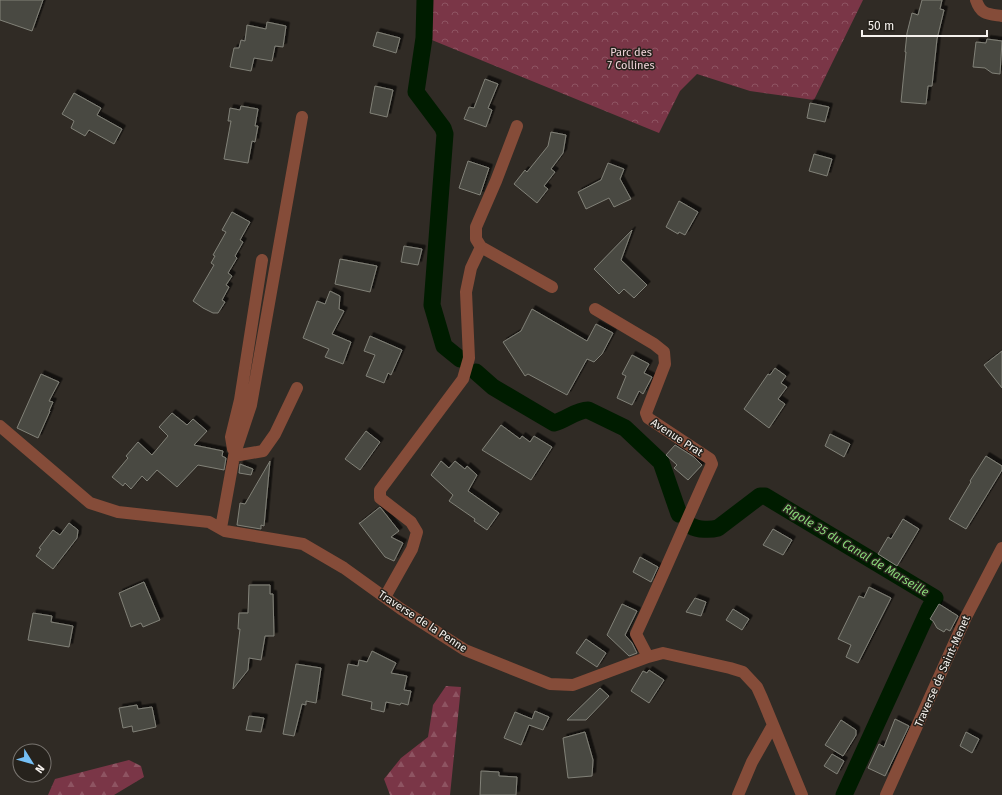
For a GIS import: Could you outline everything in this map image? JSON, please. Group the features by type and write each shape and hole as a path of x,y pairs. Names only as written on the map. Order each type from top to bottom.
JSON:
{"street":[{"path":"976,0 980,10 986,14 1002,16"},
{"path":"221,528 234,456 251,405 302,116"},
{"path":"517,126 496,181 476,227 476,239 481,247 552,288"},
{"path":"386,597 412,549 417,532 411,522 380,498 380,490 463,379 469,358 466,292 471,268 481,247"},
{"path":"234,456 231,436 240,400 262,260"},
{"name":"Avenue Prat","path":"595,309 654,344 664,352 665,364 646,413 648,418 710,459 712,464 687,518 660,584 636,634 648,657"},
{"path":"234,456 263,451 275,434 297,388"},
{"name":"Traverse de la Penne","path":"0,426 90,503 118,512 209,522 225,531 303,544 344,568 465,650 550,684 573,685 648,657 663,653 743,672 757,687 802,795"},
{"name":"Traverse de Saint-Menet","path":"886,795 966,617 1002,548"},
{"path":"738,795 752,762 773,725"}],"green space":[{"name":"Parc des 7 Collines","path":"429,0 863,0 814,100 750,91 697,74 680,91 659,133 427,38 430,34 428,32"},
{"path":"446,686 461,687 450,795 390,795 384,779 401,758 428,737 433,705"},
{"path":"129,760 141,766 144,777 114,795 48,795 55,779"}],"building":[{"path":"0,0 43,0 32,31 0,20"},
{"path":"922,0 942,0 940,9 944,10 937,39 932,86 928,86 926,104 901,102 907,33 912,13 918,15"},
{"path":"267,22 286,26 283,47 275,46 272,61 254,58 251,71 230,67 234,48 239,48 241,40 245,41 247,25 266,29"},
{"path":"377,32 400,38 396,53 373,46"},
{"path":"987,39 1002,41 1000,74 992,73 985,68 973,67 976,42 986,43"},
{"path":"485,79 498,84 488,108 492,110 486,127 464,119 469,107 474,108"},
{"path":"375,86 393,90 387,117 370,113"},
{"path":"74,93 101,108 97,115 122,129 114,144 89,130 85,136 71,128 74,121 62,114"},
{"path":"810,103 829,107 825,122 807,118"},
{"path":"241,106 258,109 255,126 258,126 255,142 252,141 248,163 224,159 231,121 228,121 230,108 240,110"},
{"path":"551,132 566,135 563,153 551,169 555,172 544,186 548,189 537,203 514,184 525,170 527,172 548,146"},
{"path":"814,154 832,159 827,176 809,171"},
{"path":"468,161 489,168 480,195 459,188"},
{"path":"608,163 624,169 620,179 631,199 614,207 609,198 586,209 578,192 601,180"},
{"path":"679,201 698,212 685,235 679,232 678,234 666,227"},
{"path":"232,212 250,222 240,240 243,242 235,256 237,258 228,273 232,276 226,285 229,287 222,300 225,302 218,313 213,313 193,301 214,265 211,263 215,256 213,255 226,232 222,230"},
{"path":"632,230 621,260 647,285 634,298 624,289 619,294 594,269"},
{"path":"404,246 422,249 418,265 401,262"},
{"path":"340,259 377,266 370,292 335,284"},
{"path":"330,291 340,296 339,309 344,311 332,334 351,342 343,364 325,357 329,349 303,338 317,301 325,304"},
{"path":"532,309 587,341 596,324 613,333 602,354 594,362 587,359 567,395 528,374 525,376 503,342 521,331"},
{"path":"370,336 402,350 391,375 388,373 384,383 366,376 375,355 364,351"},
{"path":"1002,351 1002,388 984,365"},
{"path":"632,355 649,364 644,373 652,377 643,394 639,391 632,405 617,398 626,376 622,374"},
{"path":"775,368 786,376 781,383 787,387 778,399 785,404 769,428 744,409 768,374 770,375"},
{"path":"41,374 59,382 49,401 53,402 38,438 17,428"},
{"path":"172,413 187,425 193,419 207,431 194,445 223,451 222,456 226,458 224,470 198,465 177,487 157,470 147,481 142,476 131,489 125,483 123,486 112,477 128,458 126,456 138,442 152,455 168,436 159,427"},
{"path":"501,425 520,439 522,436 530,442 534,436 552,447 531,480 482,450"},
{"path":"366,431 380,442 360,470 345,459"},
{"path":"830,434 850,444 844,457 825,446"},
{"path":"675,445 694,457 702,465 688,480 674,468 677,465 666,455"},
{"path":"986,456 1002,466 1002,470 966,529 949,519"},
{"path":"270,461 264,526 261,525 261,529 237,525 240,503 245,504"},
{"path":"441,461 449,468 455,461 465,469 467,466 477,475 468,491 499,513 487,530 474,521 475,519 449,501 453,495 431,475"},
{"path":"240,464 253,469 251,475 239,473"},
{"path":"380,507 399,531 391,537 403,543 394,561 385,557 359,523"},
{"path":"903,519 919,529 897,566 878,554 888,537 891,539"},
{"path":"69,523 78,530 77,538 53,569 36,556 41,549 39,548 53,530 60,535"},
{"path":"773,529 792,540 783,555 763,545"},
{"path":"640,557 658,567 651,582 633,572"},
{"path":"144,582 160,620 143,627 141,623 131,627 119,593"},
{"path":"249,585 270,585 270,594 273,594 274,636 265,636 261,660 249,658 248,670 233,689 240,629 238,629 239,613 248,613"},
{"path":"869,587 891,598 858,663 846,657 851,645 838,639 859,596 864,598"},
{"path":"695,598 706,602 701,616 686,612"},
{"path":"622,604 637,611 625,635 632,643 637,653 629,656 607,635"},
{"path":"939,604 958,616 950,631 946,629 944,632 937,628 930,619"},
{"path":"733,609 749,619 742,630 726,620"},
{"path":"33,613 52,616 51,622 73,626 69,647 28,640"},
{"path":"586,639 606,653 597,667 576,653"},
{"path":"372,651 396,663 391,673 407,676 404,690 411,691 408,705 386,702 384,712 371,709 372,702 342,695 348,664 358,666 359,660 367,662"},
{"path":"296,664 321,668 316,703 306,701 306,705 302,704 294,736 283,734"},
{"path":"649,670 664,680 649,703 631,691 643,671 647,673"},
{"path":"600,688 609,696 586,720 567,720"},
{"path":"137,705 138,709 152,707 156,727 133,732 132,726 123,728 119,708"},
{"path":"535,711 549,717 543,730 529,725 521,745 504,738 515,712 532,719"},
{"path":"249,716 264,718 261,732 246,730"},
{"path":"895,719 909,726 885,776 868,768 879,744 884,747"},
{"path":"841,720 856,730 856,735 843,756 825,745"},
{"path":"585,732 593,760 592,776 568,778 563,738"},
{"path":"966,732 979,739 972,753 960,746"},
{"path":"832,754 844,761 837,774 824,766"},
{"path":"481,771 499,772 499,776 517,777 516,795 480,795"}],"waterway":[{"name":"Rigole 35 du Canal de Marseille","path":"425,0 424,38 416,92 443,128 445,134 432,305 444,346 460,359"},
{"name":"Rigole 35 du Canal de Marseille","path":"476,372 493,387 554,423 584,410 588,410 625,428 661,462 679,514"},
{"name":"Rigole 35 du Canal de Marseille","path":"691,526 704,529 718,528 760,496 765,496 935,598 844,795"}]}
